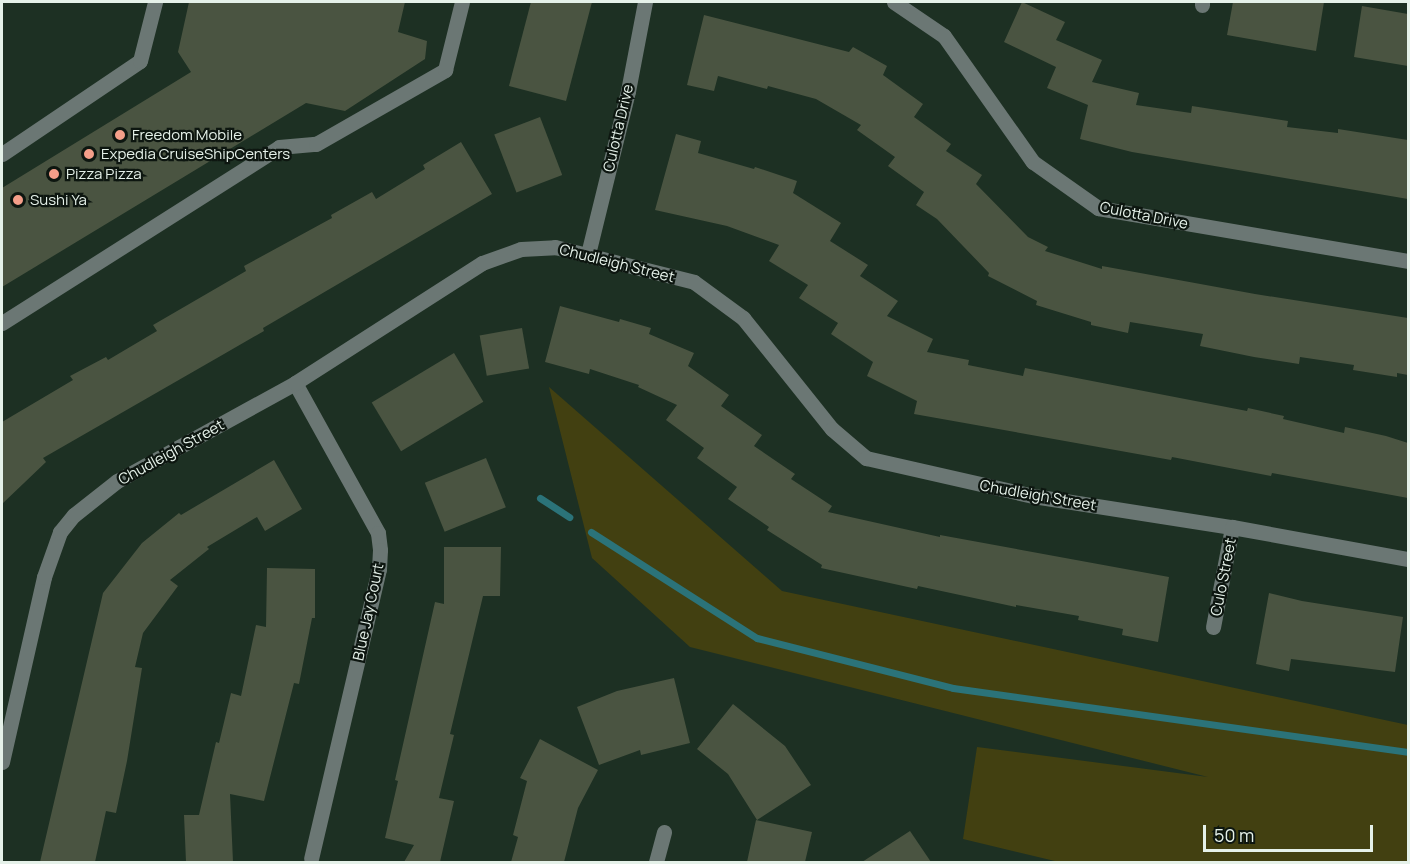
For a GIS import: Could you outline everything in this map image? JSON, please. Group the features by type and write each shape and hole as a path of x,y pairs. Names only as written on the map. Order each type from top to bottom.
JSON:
{"street":[{"path":"2,154 140,61 155,2"},
{"path":"2,323 279,147 316,144 445,70 462,2"},
{"name":"Culotta Drive","path":"588,254 628,91 645,2"},
{"name":"Culotta Drive","path":"894,2 944,36 1033,162 1098,208 1408,261"},
{"name":"Chudleigh Street","path":"2,762 44,578 60,532 74,515 117,481 295,383 482,263 521,249 555,247 694,282 743,318 832,429 866,458 1033,496 1232,527 1408,559"},
{"name":"Blue Jay Court","path":"295,383 378,533 380,550 379,569 311,858"},
{"name":"Culo Street","path":"1213,627 1232,527"},
{"path":"656,862 663,832"}],"shaded area":[{"path":"549,387 782,591 1408,725 1408,862 1059,862 963,839 977,747 1208,777 690,647 592,558"}],"building":[{"path":"189,2 405,2 398,32 427,41 425,59 345,111 306,103 2,287 2,188 191,72 178,52"},
{"path":"531,2 592,2 566,101 509,86"},
{"path":"1022,2 1065,22 1056,40 1102,60 1092,82 1139,93 1136,105 1191,113 1192,106 1288,121 1287,127 1338,133 1338,129 1408,140 1408,199 1132,152 1080,139 1088,105 1047,88 1056,67 1004,42"},
{"path":"1233,2 1324,2 1316,51 1227,35"},
{"path":"1362,6 1408,14 1408,66 1354,57"},
{"path":"704,15 849,52 853,47 887,66 883,75 923,104 914,117 951,144 946,151 982,175 976,184 1028,237 1048,247 1045,251 1102,269 1102,266 1255,294 1408,318 1408,375 1397,373 1397,377 1353,370 1354,365 1300,357 1299,364 1254,357 1200,346 1203,334 1130,322 1128,333 1091,325 1091,322 1036,305 1037,301 988,276 989,273 937,219 916,205 924,192 888,166 895,157 857,130 861,125 816,99 768,86 767,89 718,76 714,91 687,85"},
{"path":"540,117 562,175 516,192 494,135"},
{"path":"676,134 701,141 698,153 754,169 755,167 797,181 793,193 841,223 830,241 868,265 860,276 898,301 887,316 933,339 927,352 969,360 968,365 1023,376 1025,368 1247,411 1248,408 1284,416 1283,419 1344,433 1345,427 1386,436 1408,443 1408,498 1272,473 1271,476 1172,457 1171,460 914,414 917,401 867,376 873,362 831,334 838,323 799,298 808,285 769,261 779,245 727,226 655,210"},
{"path":"461,142 492,194 263,328 264,331 43,458 46,462 2,504 2,422 73,380 70,376 106,357 108,360 157,331 153,325 246,271 244,266 332,218 331,215 372,192 376,199 425,169 423,165"},
{"path":"560,306 651,328 649,334 694,353 688,366 729,395 721,406 762,435 754,446 795,474 791,479 832,506 828,512 940,537 940,535 1169,577 1158,642 1122,635 1123,629 1078,620 1079,616 1016,605 1016,607 918,586 917,589 821,568 822,565 767,530 769,527 728,499 737,487 697,458 704,448 666,420 677,405 638,387 639,385 590,369 589,374 545,362"},
{"path":"522,328 529,368 487,376 480,335"},
{"path":"454,353 483,402 401,451 372,402"},
{"path":"486,458 506,507 445,532 425,483"},
{"path":"274,460 302,509 265,531 257,517 207,547 209,549 170,580 178,586 143,633 135,667 142,668 127,761 116,813 106,811 95,862 40,862 103,593 142,543 179,513 181,515"},
{"path":"444,547 501,547 500,596 483,596 450,734 454,735 439,798 454,801 440,862 404,862 414,845 385,838 398,781 395,780 435,602 444,604"},
{"path":"267,568 315,569 315,618 312,618 299,684 294,683 264,801 230,794 233,862 186,862 184,815 199,815 216,742 219,743 231,693 241,696 256,625 266,627"},
{"path":"1269,593 1302,601 1403,617 1395,672 1291,659 1289,671 1256,664"},
{"path":"674,678 690,743 641,755 640,750 599,765 577,707 617,691"},
{"path":"733,704 785,746 811,785 757,820 728,774 697,749"},
{"path":"540,739 598,770 578,808 564,862 511,862 518,837 513,835 527,781 520,778"},
{"path":"756,820 812,832 805,862 747,862"},
{"path":"910,831 931,862 862,862"}],"waterway":[{"path":"540,498 569,517"},
{"path":"591,532 757,638 953,688 1408,752"}],"place":[{"name":"Freedom Mobile","path":"120,135"},
{"name":"Expedia CruiseShipCenters","path":"89,154"},
{"name":"Pizza Pizza","path":"54,174"},
{"name":"Sushi Ya","path":"18,200"}]}
